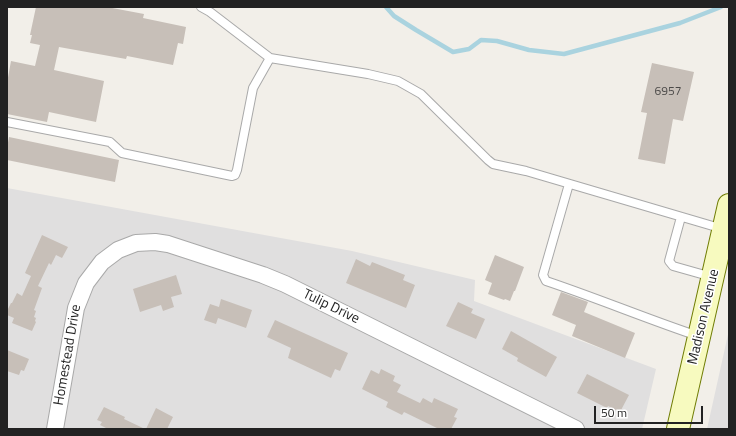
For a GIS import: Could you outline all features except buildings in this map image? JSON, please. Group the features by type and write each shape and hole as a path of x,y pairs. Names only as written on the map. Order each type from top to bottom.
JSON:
{"main road":[{"name":"Madison Avenue","path":"678,429 727,214"}],"street":[{"name":"Tulip Drive","path":"86,283 107,257 118,250 136,243 155,242 168,244 263,275 302,292 576,429"},
{"name":"Homestead Drive","path":"55,429 76,308 86,283"}],"lane":[{"path":"201,7 210,12 270,58 368,74 398,81 421,94 493,164 526,171 681,216 727,214"},
{"path":"7,122 110,142 122,153 232,176 235,175 237,170 253,88 270,58"},
{"path":"569,184 543,275 546,280 592,296 654,322 699,337"},
{"path":"681,216 669,262 670,264 713,278"}],"shaded area":[{"path":"7,188 352,251 475,280 474,301 656,369 642,429 7,429"},
{"path":"729,330 729,429 707,429"}],"waterway":[{"path":"386,7 394,16 453,52 469,49 481,40 497,41 529,50 564,54 680,23 721,7"}]}
